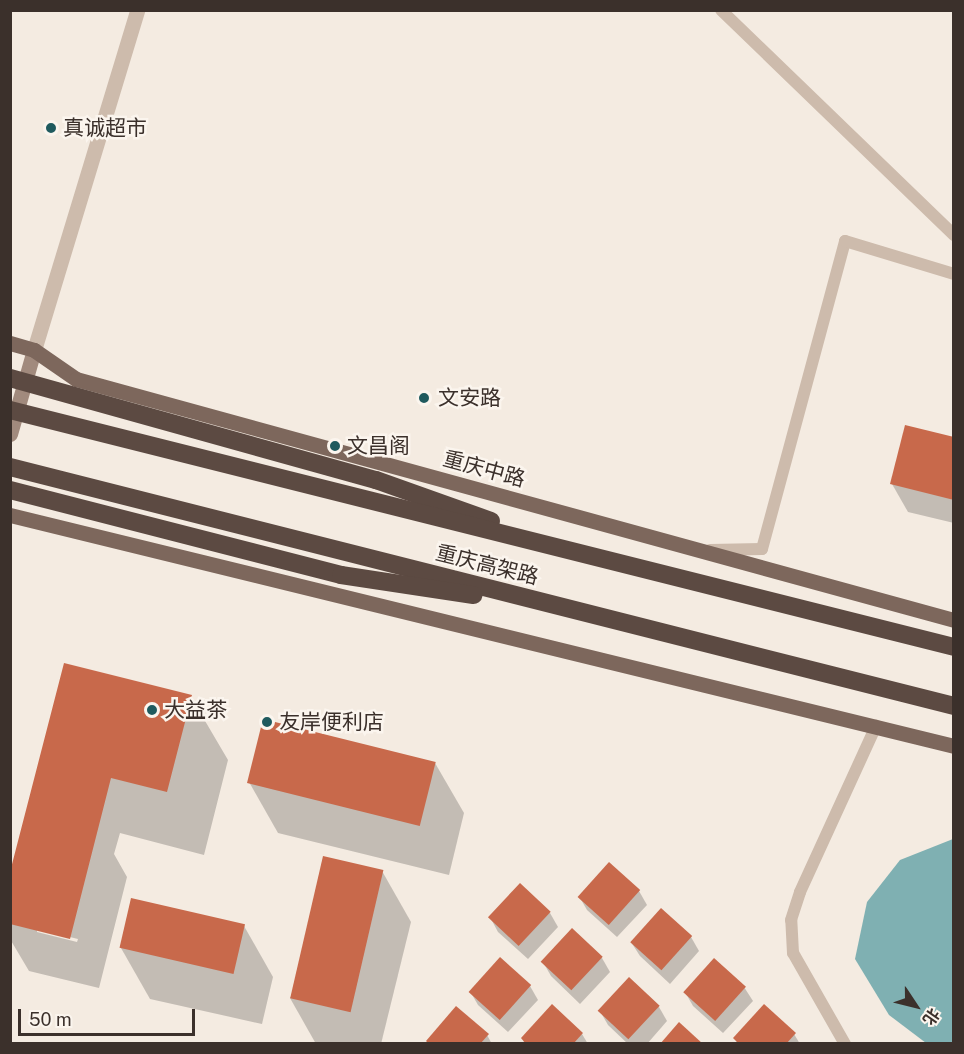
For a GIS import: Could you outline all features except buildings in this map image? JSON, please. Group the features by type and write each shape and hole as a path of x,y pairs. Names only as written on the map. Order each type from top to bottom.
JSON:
{"highway":[{"path":"10,378 376,480 594,558"},
{"name":"重庆高架路","path":"10,410 954,647"},
{"name":"重庆高架路","path":"10,466 954,706"},
{"path":"10,490 341,575 573,610"}],"main road":[{"name":"重庆中路","path":"10,344 34,350 76,379 954,620"},
{"path":"10,515 954,746"}],"street":[{"path":"10,434 137,10"}],"lane":[{"path":"721,10 954,235"},
{"path":"700,550 762,549 845,242 954,274"},
{"path":"845,1044 793,953 791,920 800,892 876,726"}],"water":[{"path":"953,839 953,1043 926,1043 889,1015 855,959 867,902 900,860"}],"place":[{"name":"真诚超市","path":"51,128"},
{"name":"文安路","path":"424,398"},
{"name":"文昌阁","path":"335,446"},
{"name":"大益茶","path":"152,710"},
{"name":"友岸便利店","path":"267,722"}]}
